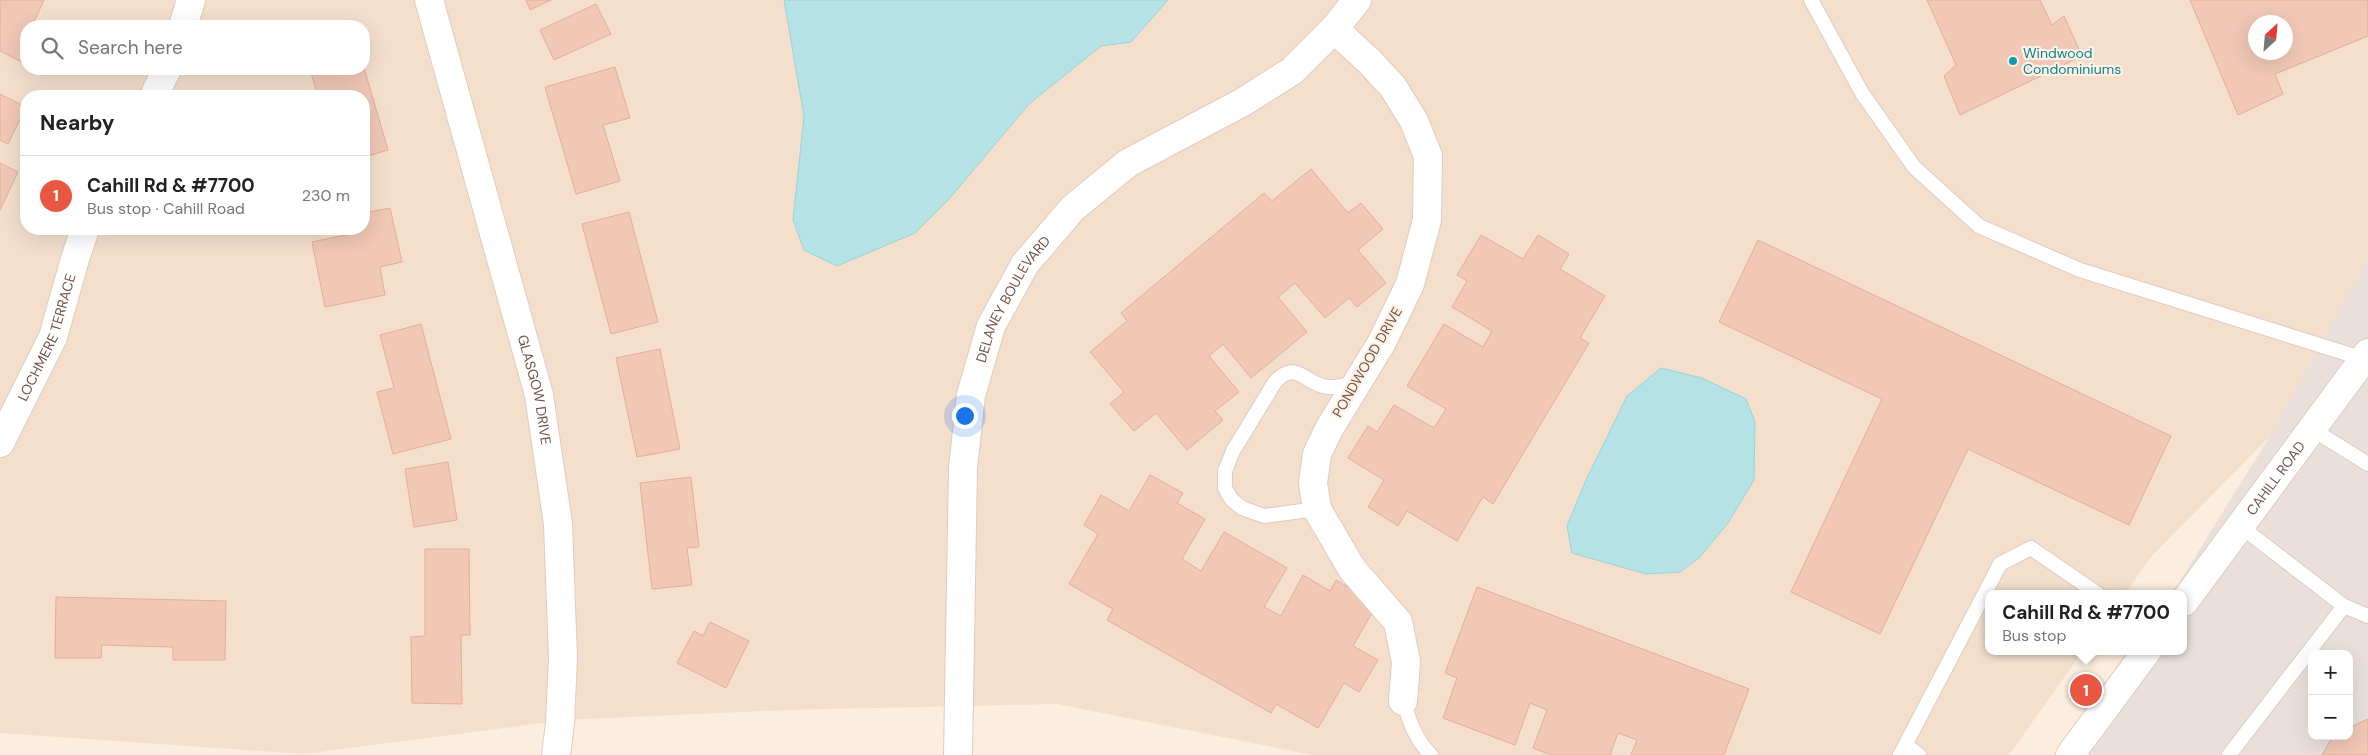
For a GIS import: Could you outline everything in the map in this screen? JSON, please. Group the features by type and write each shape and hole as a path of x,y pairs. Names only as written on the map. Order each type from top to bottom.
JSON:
{"street":[{"path":"185,20 191,0"},
{"name":"GLASGOW DRIVE","path":"429,0 440,33 539,395 558,524 563,658 560,723 556,755"},
{"name":"DELANEY BOULEVARD","path":"958,755 963,468 971,395 991,326 1025,264 1073,208 1128,163 1243,102 1292,71 1334,29 1357,0"},
{"name":"PONDWOOD DRIVE","path":"1334,29 1394,87 1414,121 1428,156 1427,220 1410,284 1382,342 1355,384 1317,454 1313,483 1317,509 1352,569 1398,622 1406,662 1403,701"},
{"path":"157,90 164,75"},
{"name":"LOCHMERE TERRACE","path":"0,443 53,337 74,259 83,235"},
{"name":"CAHILL ROAD","path":"2187,598 2366,356"},
{"path":"2070,755 2144,655"}],"lane":[{"path":"1811,0 1862,93 1914,166 1979,226 2080,270 2366,356"},
{"path":"1317,509 1264,516 1242,508 1231,500 1225,488 1225,472 1233,451 1275,382 1283,374 1294,372 1325,387 1355,384"},
{"path":"2312,429 2368,464"},
{"path":"2240,526 2344,606 2368,616"},
{"path":"1986,590 2000,564 2031,548 2092,590"},
{"path":"1919,755 1903,750 1985,593"},
{"path":"2229,755 2344,606"},
{"path":"1403,701 1412,730 1422,746 1431,755"}],"shaded area":[{"path":"0,0 2368,0 2368,259 2274,432 2150,558 2128,590 1985,590 1985,655 2080,655 2009,755 1313,755 1057,704 789,710 565,720 304,754 0,733"},
{"path":"2368,258 2368,755 2071,755 2134,655 2187,655 2187,590 2174,590 2270,436"}],"water":[{"path":"784,0 1168,0 1131,42 1101,46 1029,104 950,198 915,233 837,266 804,250 793,220 804,116"},
{"path":"1661,368 1702,378 1746,399 1755,422 1754,480 1728,523 1699,558 1680,572 1646,574 1572,553 1567,526 1586,480 1627,396"}],"building":[{"path":"0,0 44,0 35,20 20,20 20,61 0,51"},
{"path":"526,0 551,0 530,10"},
{"name":"Windwood Condominiums","path":"1927,0 2040,0 2052,25 2064,16 2082,56 1960,115 1944,76 1956,65"},
{"path":"2190,0 2368,0 2368,36 2275,74 2283,94 2238,115"},
{"path":"596,4 611,34 554,60 540,30"},
{"path":"615,67 630,118 603,125 620,181 576,194 545,87"},
{"path":"312,75 366,75 388,150 370,155 370,90 316,90"},
{"path":"0,94 20,104 20,119 8,144 0,140"},
{"path":"0,163 18,172 0,210"},
{"path":"1311,169 1348,213 1361,203 1383,229 1358,250 1386,283 1357,307 1349,298 1325,318 1295,283 1278,297 1307,332 1251,378 1223,344 1209,356 1239,392 1215,411 1223,420 1187,450 1156,413 1134,431 1110,404 1124,392 1090,352 1127,321 1121,313 1264,193 1272,201"},
{"path":"390,208 402,262 380,267 385,295 325,307 312,242 345,235 370,235 370,212"},
{"path":"629,212 658,322 611,334 582,224"},
{"path":"1481,235 1523,259 1538,235 1569,254 1560,269 1605,296 1580,338 1589,343 1493,504 1483,497 1457,541 1407,511 1398,526 1368,507 1384,480 1348,458 1368,426 1377,432 1394,405 1434,428 1446,409 1407,386 1444,324 1483,347 1492,331 1452,307 1467,281 1457,275"},
{"path":"1758,240 2171,436 2129,525 1968,449 1880,634 1791,592 1882,399 1719,322"},
{"path":"421,324 451,439 393,454 377,392 394,388 380,335"},
{"path":"660,349 680,449 637,457 616,358"},
{"path":"448,462 457,520 414,527 405,469"},
{"path":"1150,475 1183,493 1177,503 1205,519 1182,559 1201,571 1224,532 1287,568 1264,607 1281,616 1303,575 1330,591 1336,580 1377,604 1353,646 1378,660 1359,692 1344,683 1318,728 1276,704 1271,713 1107,620 1113,609 1069,584 1098,534 1084,525 1101,495 1129,511"},
{"path":"691,477 699,547 687,548 692,585 652,589 640,483"},
{"path":"425,549 469,549 470,635 461,635 462,704 412,703 411,637 425,636"},
{"path":"1477,587 1749,689 1724,755 1631,755 1637,740 1618,733 1610,755 1551,755 1533,748 1547,710 1530,703 1515,745 1443,718 1457,678 1445,673"},
{"path":"56,597 226,601 225,660 173,660 173,647 102,645 101,658 55,658"},
{"path":"710,622 749,641 726,688 677,663 694,631 703,636"},
{"path":"2368,719 2368,755 2322,755 2331,740 2353,740 2353,726"}],"place":[{"name":"Windwood Condominiums","path":"2013,61"},
{"name":"Cahill Rd & #7700","path":"2086,690"}]}
